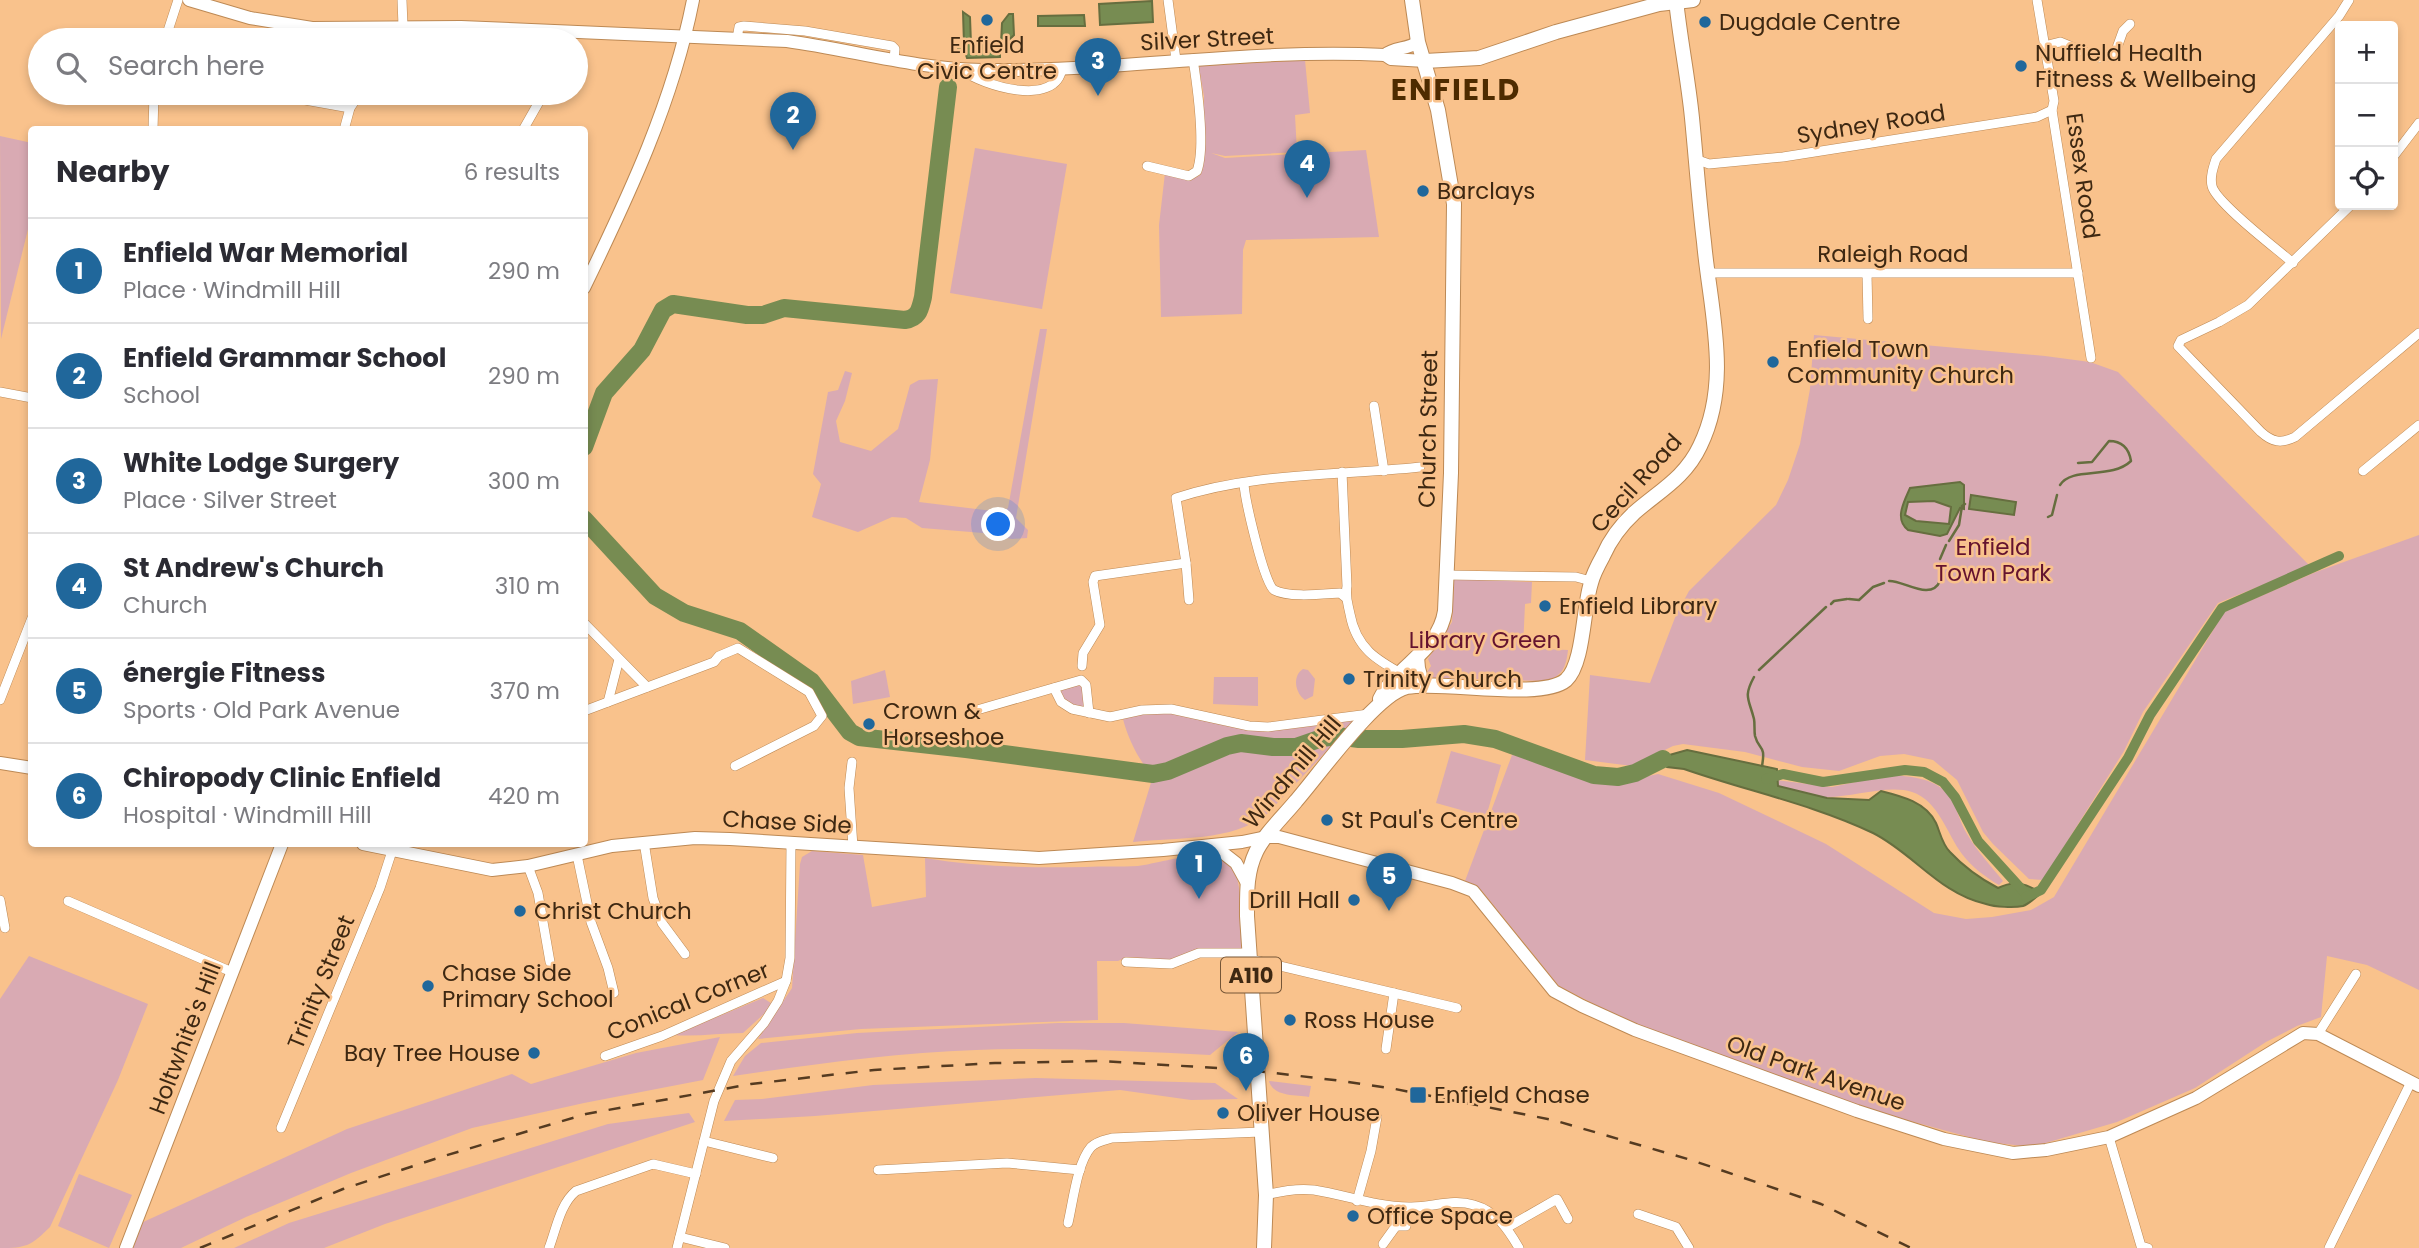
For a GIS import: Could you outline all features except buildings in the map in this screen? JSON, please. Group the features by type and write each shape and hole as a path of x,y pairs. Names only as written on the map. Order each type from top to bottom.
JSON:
{"main road":[{"name":"Church Street","path":"1374,710 1382,695 1418,657 1438,633 1444,621 1451,453 1453,194 1438,110 1418,42 1412,0"},
{"path":"1425,61 1479,58 1574,27 1659,4 1693,0"},
{"name":"Cecil Road","path":"1374,710 1402,689 1424,686 1534,688 1565,680 1570,675 1577,657 1591,581 1613,538 1634,513 1671,485 1700,448 1714,403 1718,345 1676,1"},
{"name":"Windmill Hill","path":"1264,1248 1265,1195 1249,956 1247,883 1257,850 1266,837 1374,710"}],"street":[{"path":"169,28 178,0"},
{"name":"Silver Street","path":"189,0 250,18 285,25 324,28"},
{"path":"402,0 403,26"},
{"path":"588,279 664,109 693,0"},
{"path":"1168,0 1176,60"},
{"name":"Essex Road","path":"2037,0 2091,358"},
{"path":"2293,263 2231,210 2213,189 2212,173 2216,159 2339,16 2349,0"},
{"path":"2044,46 2060,42 2099,58 2114,56 2123,31 2130,24"},
{"name":"Silver Street","path":"394,28 436,28"},
{"name":"Silver Street","path":"588,36 832,41 894,59 962,70 1062,68 1193,59 1348,53 1425,61"},
{"name":"Silver Street","path":"1385,55 1391,50 1408,48 1418,42"},
{"path":"1147,166 1189,176 1197,171 1200,158 1199,102 1193,59"},
{"path":"962,70 993,86 1009,90 1028,90 1043,88 1055,82 1061,75 1062,68"},
{"path":"153,126 154,105"},
{"path":"333,105 350,108"},
{"path":"345,126 352,105"},
{"path":"525,126 537,105"},
{"name":"Sydney Road","path":"1695,159 1709,164 1789,156 2037,117 2052,110"},
{"path":"2398,150 2419,122"},
{"path":"2346,210 2248,304 2219,322 2181,340 2178,346 2261,432 2270,440 2285,442 2295,438 2419,333"},
{"name":"Raleigh Road","path":"1709,273 2078,273"},
{"path":"1867,274 1868,319"},
{"path":"0,392 28,397"},
{"path":"1374,406 1384,471"},
{"path":"2363,471 2419,425"},
{"path":"1189,600 1175,498 1212,487 1267,479 1420,467"},
{"name":"Cecil Road","path":"1342,472 1347,586 1345,597 1351,622 1361,643 1375,658 1424,686"},
{"path":"1244,484 1256,542 1269,586 1276,591 1304,594 1340,593 1345,597"},
{"path":"1082,666 1083,653 1100,625 1093,582 1096,576 1186,563"},
{"path":"1446,575 1576,577 1591,581"},
{"path":"0,701 2,689 28,627"},
{"path":"588,627 647,687"},
{"path":"588,710 715,662 719,656 738,648 809,692 822,716 814,726 735,766"},
{"path":"1418,657 1424,686"},
{"path":"608,702 620,659"},
{"path":"977,710 1077,680 1084,681 1089,713"},
{"path":"1054,688 1061,702 1072,709 1110,717 1143,710 1171,709 1250,726 1268,727 1374,710"},
{"path":"852,762 849,788 853,847"},
{"path":"0,763 28,767"},
{"name":"Chase Side","path":"397,849 480,869 528,866 612,846 707,838 1039,858 1213,845 1266,837"},
{"name":"Old Park Avenue","path":"1266,837 1279,837 1320,847 1473,891 1554,991 1635,1030 1857,1111 1944,1139 2013,1153 2046,1150 2109,1138 2196,1098 2303,1033 2318,1034"},
{"path":"644,842 653,898 662,923 685,954"},
{"path":"677,1248 722,1077 731,1061 771,1012 786,981 790,958 791,843"},
{"path":"1213,845 1233,859 1247,883"},
{"name":"Holtwhite's Hill","path":"126,1248 281,847"},
{"name":"Trinity Street","path":"281,1128 397,849"},
{"path":"577,855 591,922 614,993"},
{"path":"528,866 538,893 550,962"},
{"path":"0,900 5,928"},
{"path":"68,901 232,972"},
{"path":"1126,962 1171,964 1199,953 1249,956 1457,1008"},
{"path":"2329,1248 2415,1084 2318,1034 2356,974"},
{"name":"Conical Corner","path":"605,1056 662,1036 786,981"},
{"path":"1386,1049 1394,993"},
{"path":"1357,1201 1371,1152 1377,1117"},
{"path":"1068,1223 1080,1170 1090,1148 1097,1143 1112,1138 1261,1132"},
{"path":"2109,1138 2141,1246 2148,1248"},
{"path":"704,1141 773,1158"},
{"path":"878,1170 1007,1163 1080,1170"},
{"path":"549,1248 564,1206 576,1191 653,1164 696,1174"},
{"path":"1265,1195 1284,1190 1312,1190 1357,1201 1412,1208 1456,1201 1488,1211 1508,1227 1519,1248"},
{"path":"1508,1227 1557,1199 1568,1219"},
{"path":"1383,1244 1401,1226 1395,1207"},
{"path":"1638,1214 1676,1227 1689,1248"},
{"path":"680,1237 725,1248"}],"green space":[{"path":"1305,60 1310,113 1295,115 1297,152 1225,156 1211,153 1225,158 1366,150 1379,237 1246,240 1243,250 1242,314 1161,317 1159,225 1165,173 1192,179 1200,175 1203,168 1204,96 1200,66"},
{"path":"0,136 28,142 28,229 1,339"},
{"path":"975,148 1067,164 1042,309 950,293"},
{"path":"1040,329 1047,329 1016,518 1028,530 1027,538 1012,539 983,533 922,528 906,518 892,517 858,532 812,517 821,484 813,474 828,392 838,390 845,371 852,373 845,401 836,421 840,442 871,451 898,429 910,385 919,380 938,379 930,460 919,502 1001,512 1008,508"},
{"name":"Enfield Town Park","path":"1814,335 2045,356 2090,362 2118,372 2310,566 2218,603 2143,712 2124,751 2043,880 2029,879 1993,844 1983,832 1957,780 1933,760 1904,754 1880,756 1839,771 1802,767 1745,752 1683,744 1673,746 1632,766 1585,760 1590,675 1650,683 1676,615 1689,591 1776,505 1800,444 1810,389"},
{"path":"2419,535 2419,990 2367,965 2327,956 2321,1017 2266,1042 2195,1088 2117,1122 2032,1147 1987,1142 1859,1107 1625,1020 1559,986 1482,891 1465,881 1512,755 1525,757 1595,782 1616,783 1658,774 1719,793 1826,844 1934,913 1966,919 2031,910 2054,897 2224,612 2316,572"},
{"name":"Library Green","path":"1454,579 1532,582 1531,603 1525,604 1523,648 1568,650 1565,666 1560,673 1547,681 1433,678 1427,672 1431,666 1428,659 1452,622"},
{"path":"1303,669 1308,670 1315,679 1313,696 1305,700 1296,684 1297,676"},
{"path":"885,670 890,697 853,704 851,681"},
{"path":"1214,677 1258,677 1258,706 1213,704"},
{"path":"1076,684 1084,687 1085,707 1081,709 1062,699 1059,690"},
{"path":"1170,711 1260,730 1357,719 1267,814 1253,823 1203,837 1133,842 1153,776 1135,749 1123,719"},
{"path":"1451,751 1501,765 1486,817 1436,803"},
{"path":"1888,775 1932,782 1946,792 1971,840 2003,881 1999,885 1970,863 1941,818 1921,796 1902,790 1881,790 1825,797 1778,786 1776,780 1832,787"},
{"path":"812,851 863,855 872,907 926,897 925,858 985,865 1065,867 1138,866 1186,857 1212,856 1231,865 1238,881 1243,949 1172,960 1127,957 1118,961 1097,961 1098,1020 861,1029 758,1039 792,988 800,864 802,857"},
{"path":"29,956 148,1004 118,1080 50,1227 28,1245 0,1248 0,999"},
{"path":"763,998 771,1003 765,1013 743,1033 673,1035"},
{"path":"1058,1023 1124,1023 1238,1032 1210,1055 1064,1049 976,1050 854,1060 733,1076 745,1056 761,1043 857,1033"},
{"path":"720,1037 703,1080 472,1128 351,1173 246,1217 181,1248 132,1248 141,1223 347,1129 512,1074 531,1084 636,1053"},
{"path":"1036,1078 1215,1083 1238,1099 1191,1100 1120,1090 815,1116 724,1121 735,1100 873,1085"},
{"path":"1269,1081 1311,1086 1309,1097 1280,1093"},
{"path":"689,1113 695,1122 385,1224 324,1248 234,1248 289,1223 608,1124"},
{"path":"79,1174 132,1195 109,1248 58,1226"}],"shaded area":[{"path":"1152,1 1153,22 1100,25 1099,4"},
{"path":"963,12 970,17 971,44 1001,43 1002,23 1009,14 1013,14 1014,35 1000,49 1000,57 967,58 965,52 958,52 958,45 964,44"},
{"path":"1084,15 1085,26 1038,26 1038,16"},
{"path":"1960,482 1964,485 1964,509 1960,508 1947,534 1940,536 1908,530 1904,526 1901,510 1910,488","holes":["1934,501 1951,507 1949,524 1916,521 1905,515 1908,502"]},
{"path":"1971,495 2016,502 2014,515 1969,509"},
{"path":"1687,750 1777,769 1778,786 1827,798 1869,800 1881,791 1905,798 1932,816 1947,849 1979,876 1998,888 2020,884 2041,893 2028,904 2019,907 1994,906 1970,899 1955,892 1873,833 1803,806 1684,769 1667,767 1663,759 1666,756"}],"waterway":[{"path":"588,436 604,393 642,350 663,310 673,304 747,315 763,315 784,308 905,320 916,315 923,297 948,87"},
{"path":"2060,485 2073,476 2113,470 2131,461 2124,446 2109,441 2092,462 2078,463"},
{"path":"2048,517 2052,515 2057,495"},
{"path":"1949,541 1959,525 1962,506 1965,504"},
{"path":"588,523 655,596 684,613 740,631 811,681 850,732 859,737 1153,774 1168,771 1227,746 1241,743 1296,747 1337,736 1402,739 1464,734 1495,739 1594,775 1618,777 1635,773 1663,759"},
{"path":"1940,559 1946,545"},
{"path":"2026,897 2041,890 2128,758 2150,715 2222,608 2339,556"},
{"path":"1889,581 1930,590 1936,587 1942,576 1940,564"},
{"path":"1849,599 1859,600 1873,587 1884,583"},
{"path":"1831,604 1847,599"},
{"path":"1759,670 1826,607"},
{"path":"1754,677 1748,698 1755,736 1763,751 1762,766"},
{"path":"1766,779 1783,774 1823,782 1905,770 1924,772 1943,782 1955,797 1978,841 2026,894"}],"railway":[{"path":"200,1248 343,1189 586,1114 751,1084 874,1070 995,1063 1102,1061 1248,1070 1334,1080 1395,1089 1553,1120 1691,1160 1821,1204 1911,1248"}],"place":[{"name":"Enfield Civic Centre","path":"987,20"},
{"name":"Dugdale Centre","path":"1705,22"},
{"name":"Nuffield Health Fitness & Wellbeing","path":"2021,66"},
{"name":"White Lodge Surgery","path":"1098,96"},
{"name":"Enfield Grammar School","path":"793,150"},
{"name":"Barclays","path":"1423,191"},
{"name":"St Andrew's Church","path":"1307,198"},
{"name":"Enfield Town Community Church","path":"1773,362"},
{"name":"Enfield Library","path":"1545,606"},
{"name":"Trinity Church","path":"1349,679"},
{"name":"Crown & Horseshoe","path":"869,724"},
{"name":"St Paul's Centre","path":"1327,820"},
{"name":"Enfield War Memorial","path":"1199,899"},
{"name":"Drill Hall","path":"1354,900"},
{"name":"Christ Church","path":"520,911"},
{"name":"énergie Fitness","path":"1389,911"},
{"name":"Chase Side Primary School","path":"428,986"},
{"name":"Ross House","path":"1290,1020"},
{"name":"Bay Tree House","path":"534,1053"},
{"name":"Chiropody Clinic Enfield","path":"1246,1091"},
{"name":"Enfield Chase","path":"1418,1095"},
{"name":"Oliver House","path":"1223,1113"},
{"name":"Office Space","path":"1353,1216"}],"district":[{"name":"ENFIELD","path":"1456,89"}]}
